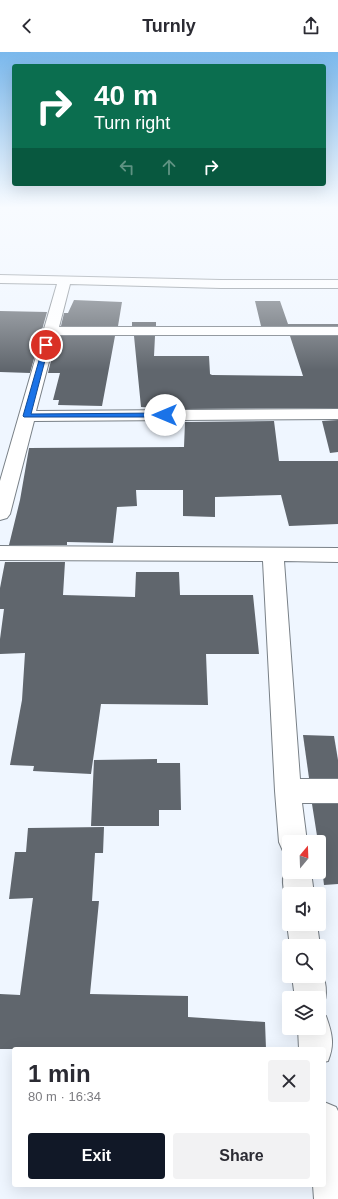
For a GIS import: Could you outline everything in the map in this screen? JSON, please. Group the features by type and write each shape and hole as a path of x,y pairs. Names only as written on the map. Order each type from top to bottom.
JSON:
{"street":[{"path":"0,279 221,284 338,284"},
{"path":"0,514 64,281"},
{"path":"50,331 338,331"},
{"path":"27,416 338,414"},
{"path":"0,553 338,555"},
{"path":"273,554 288,791 292,835"},
{"path":"288,791 338,791"},
{"path":"315,1035 316,1047"},
{"path":"326,1137 333,1199"}],"building":[{"path":"74,300 122,302 118,326 61,326 64,313 68,313"},
{"path":"255,301 280,301 288,324 338,324 338,326 261,326"},
{"path":"0,311 47,312 30,373 0,372"},
{"path":"132,322 156,322 156,326 132,326"},
{"path":"57,336 115,336 102,406 58,405 59,400 53,400 60,373 48,373"},
{"path":"134,336 155,336 154,356 209,356 210,374 212,375 303,376 290,336 338,336 338,408 185,409 141,407"},
{"path":"338,420 338,452 330,453 322,421"},
{"path":"274,421 279,461 338,461 338,524 289,526 281,495 215,497 215,517 183,516 183,490 136,490 137,506 117,507 113,543 67,542 67,545 9,545 20,500 29,448 184,447 185,422"},
{"path":"5,562 65,562 63,595 135,597 136,572 179,572 180,595 253,595 259,654 206,654 208,705 101,704 91,774 33,771 34,766 10,765 22,700 25,653 0,654 0,639 4,609 0,609 0,588"},
{"path":"303,735 334,736 338,760 338,778 309,778"},
{"path":"157,759 157,763 180,763 181,810 159,810 159,826 91,826 94,760"},
{"path":"312,804 338,804 338,884 324,885 323,879 326,879 326,835 317,835"},
{"path":"104,827 103,853 95,853 92,901 99,901 90,994 188,996 188,1017 265,1022 266,1047 12,1047 12,1049 0,1049 0,994 20,995 33,898 9,899 15,852 26,852 28,828"}],"route":[{"path":"46,345 27,416 165,415"}]}
